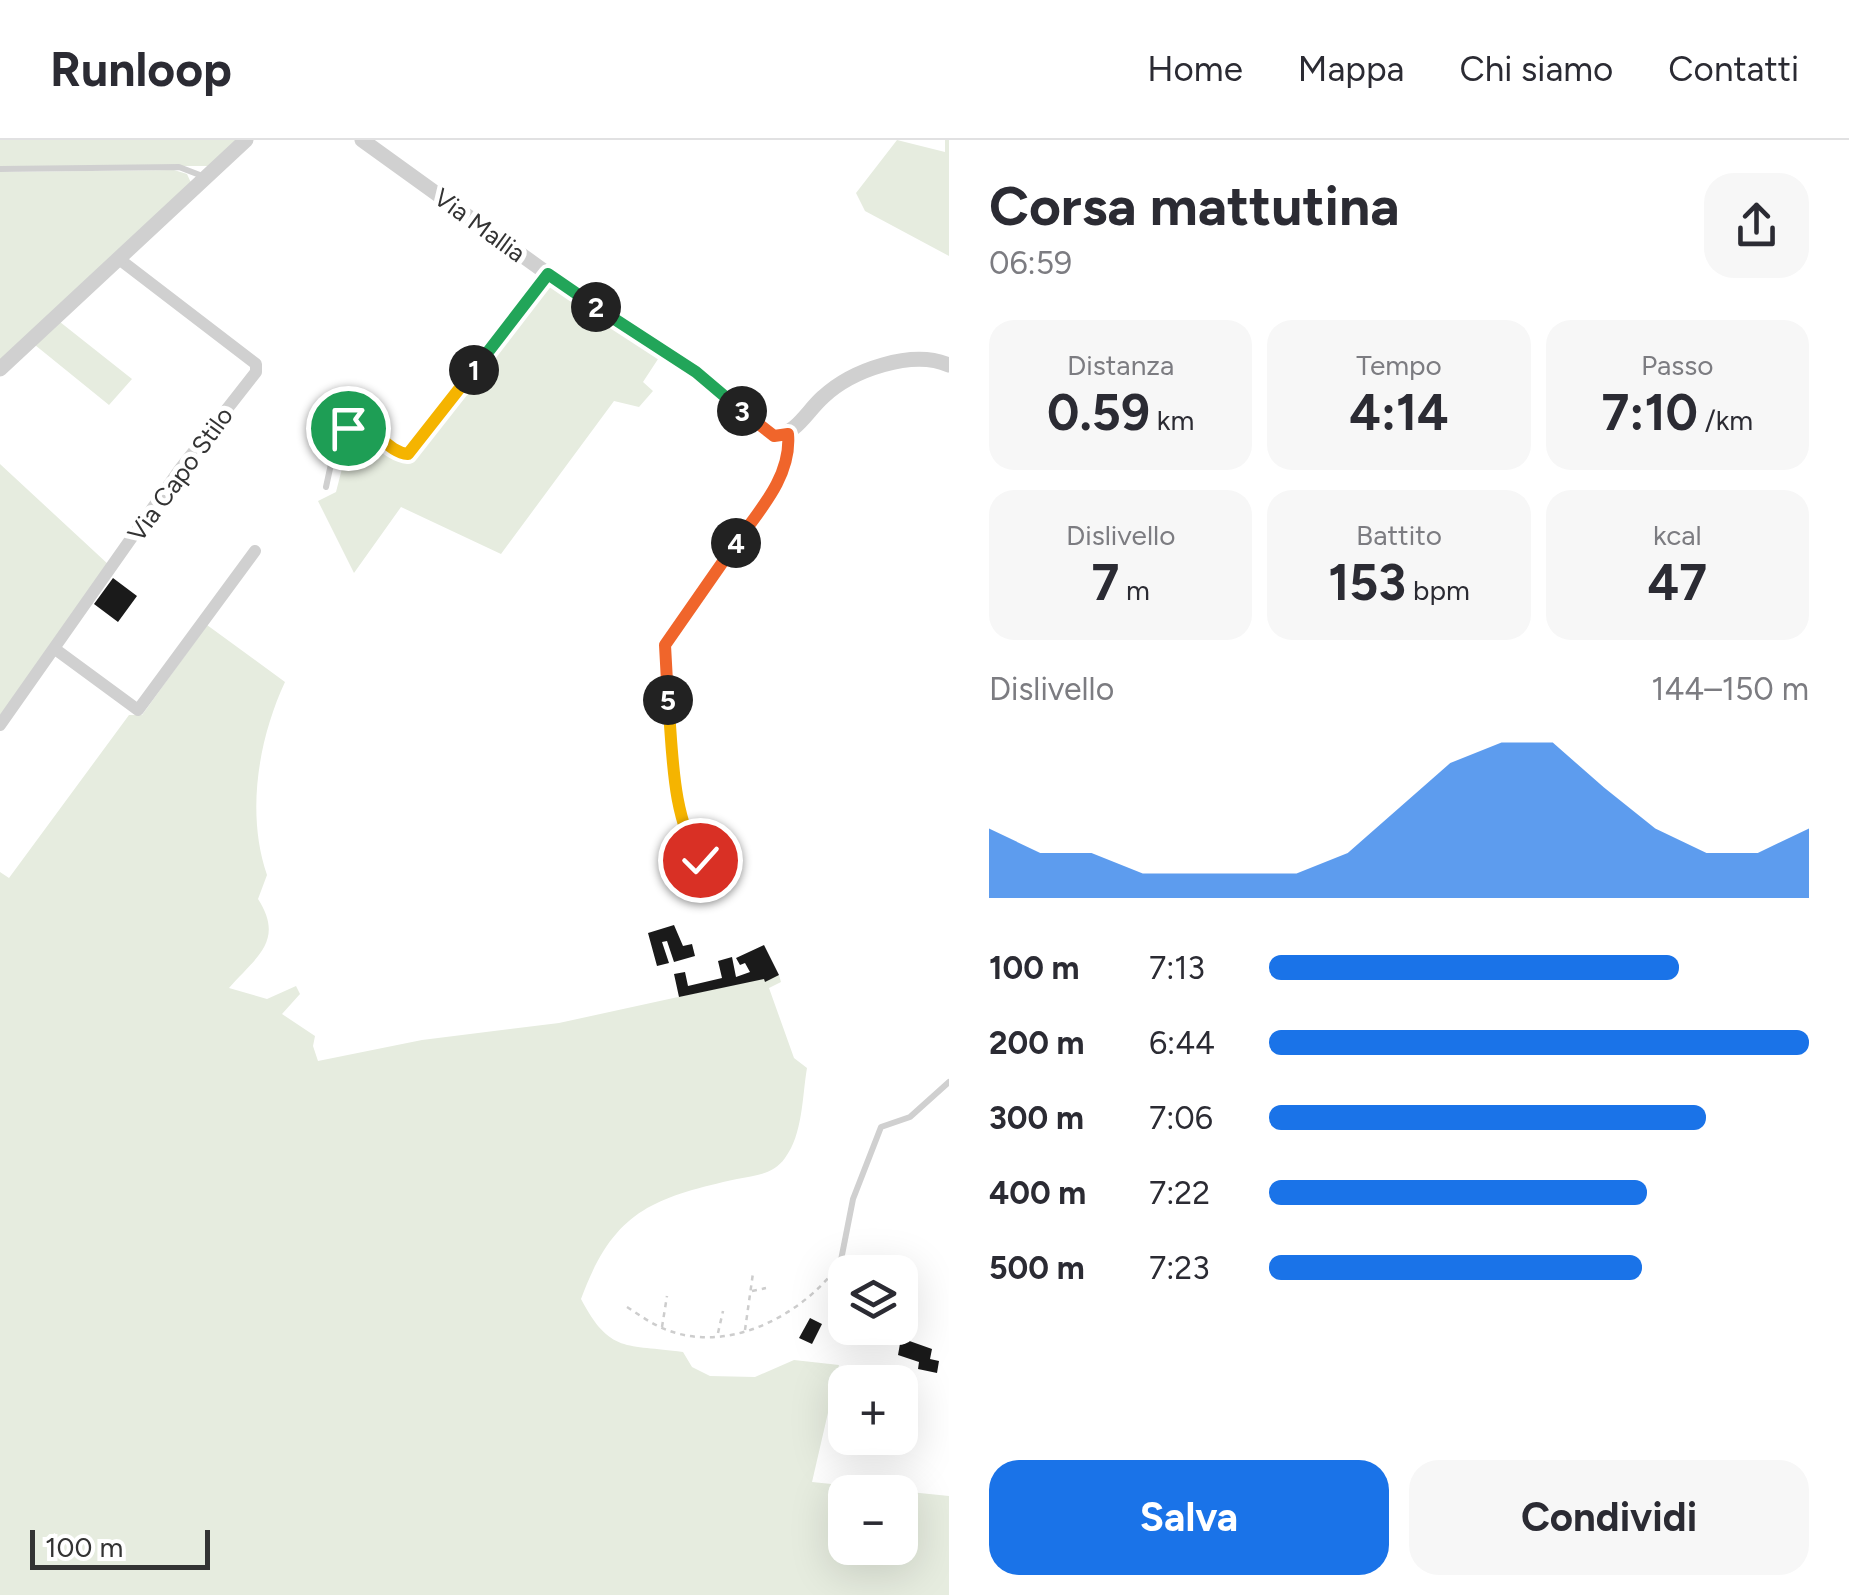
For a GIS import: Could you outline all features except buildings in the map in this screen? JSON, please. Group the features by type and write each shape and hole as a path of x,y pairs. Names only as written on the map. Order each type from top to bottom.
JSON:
{"street":[{"path":"0,369 246,140"},
{"name":"Via Mallia","path":"362,140 548,274 696,372 768,432 788,434"},
{"name":"Via Capo Stilo","path":"0,725 180,469 256,372 256,364 119,259"},
{"path":"788,434 827,392 900,359 924,358 949,365"},
{"path":"55,648 138,710 255,551"}],"lane":[{"path":"0,170 179,167 206,178"},
{"path":"326,487 331,464 352,424 364,425 403,455 414,449 548,274"},
{"path":"700,860 688,837 677,787 665,645 770,497 786,459 788,434"},
{"path":"842,1255 853,1200 881,1127 910,1118 949,1082"}],"path":[{"path":"744,1332 754,1273"},
{"path":"627,1307 662,1328 718,1335 744,1332 793,1311 828,1274"},
{"path":"751,1291 766,1288"},
{"path":"662,1328 667,1296"},
{"path":"718,1335 723,1312"}],"shaded area":[{"path":"0,140 238,140 210,166 0,166"},
{"path":"897,140 945,152 945,140 949,140 949,256 865,211 856,193"},
{"path":"174,170 187,174 192,185 0,363 0,172"},
{"path":"547,282 660,356 643,382 653,391 639,407 614,401 501,554 401,507 354,573 318,501 336,492 351,433 363,431 403,463 410,461"},
{"path":"60,322 132,379 109,405 35,345"},
{"path":"0,464 109,565 0,720"},
{"path":"207,625 285,682 262,752 256,802 267,875 258,899 266,914 268,937 264,948 229,988 267,999 296,986 300,994 282,1014 315,1036 313,1046 318,1061 422,1040 559,1023 779,975 781,982 769,988 794,1058 807,1068 799,1127 791,1148 780,1164 769,1171 681,1194 639,1214 607,1246 581,1299 591,1317 611,1338 633,1346 683,1352 692,1367 710,1376 755,1377 794,1360 839,1365 828,1365 828,1413 812,1482 828,1484 828,1565 918,1565 918,1493 949,1496 949,1595 0,1595 0,872 9,878 129,715 142,715"}],"route":[{"path":"348,428 352,424 364,425 397,452 408,454 548,274 696,372 768,432 774,436 788,434 786,459 770,497 665,645 677,787 688,837 700,860"}]}
